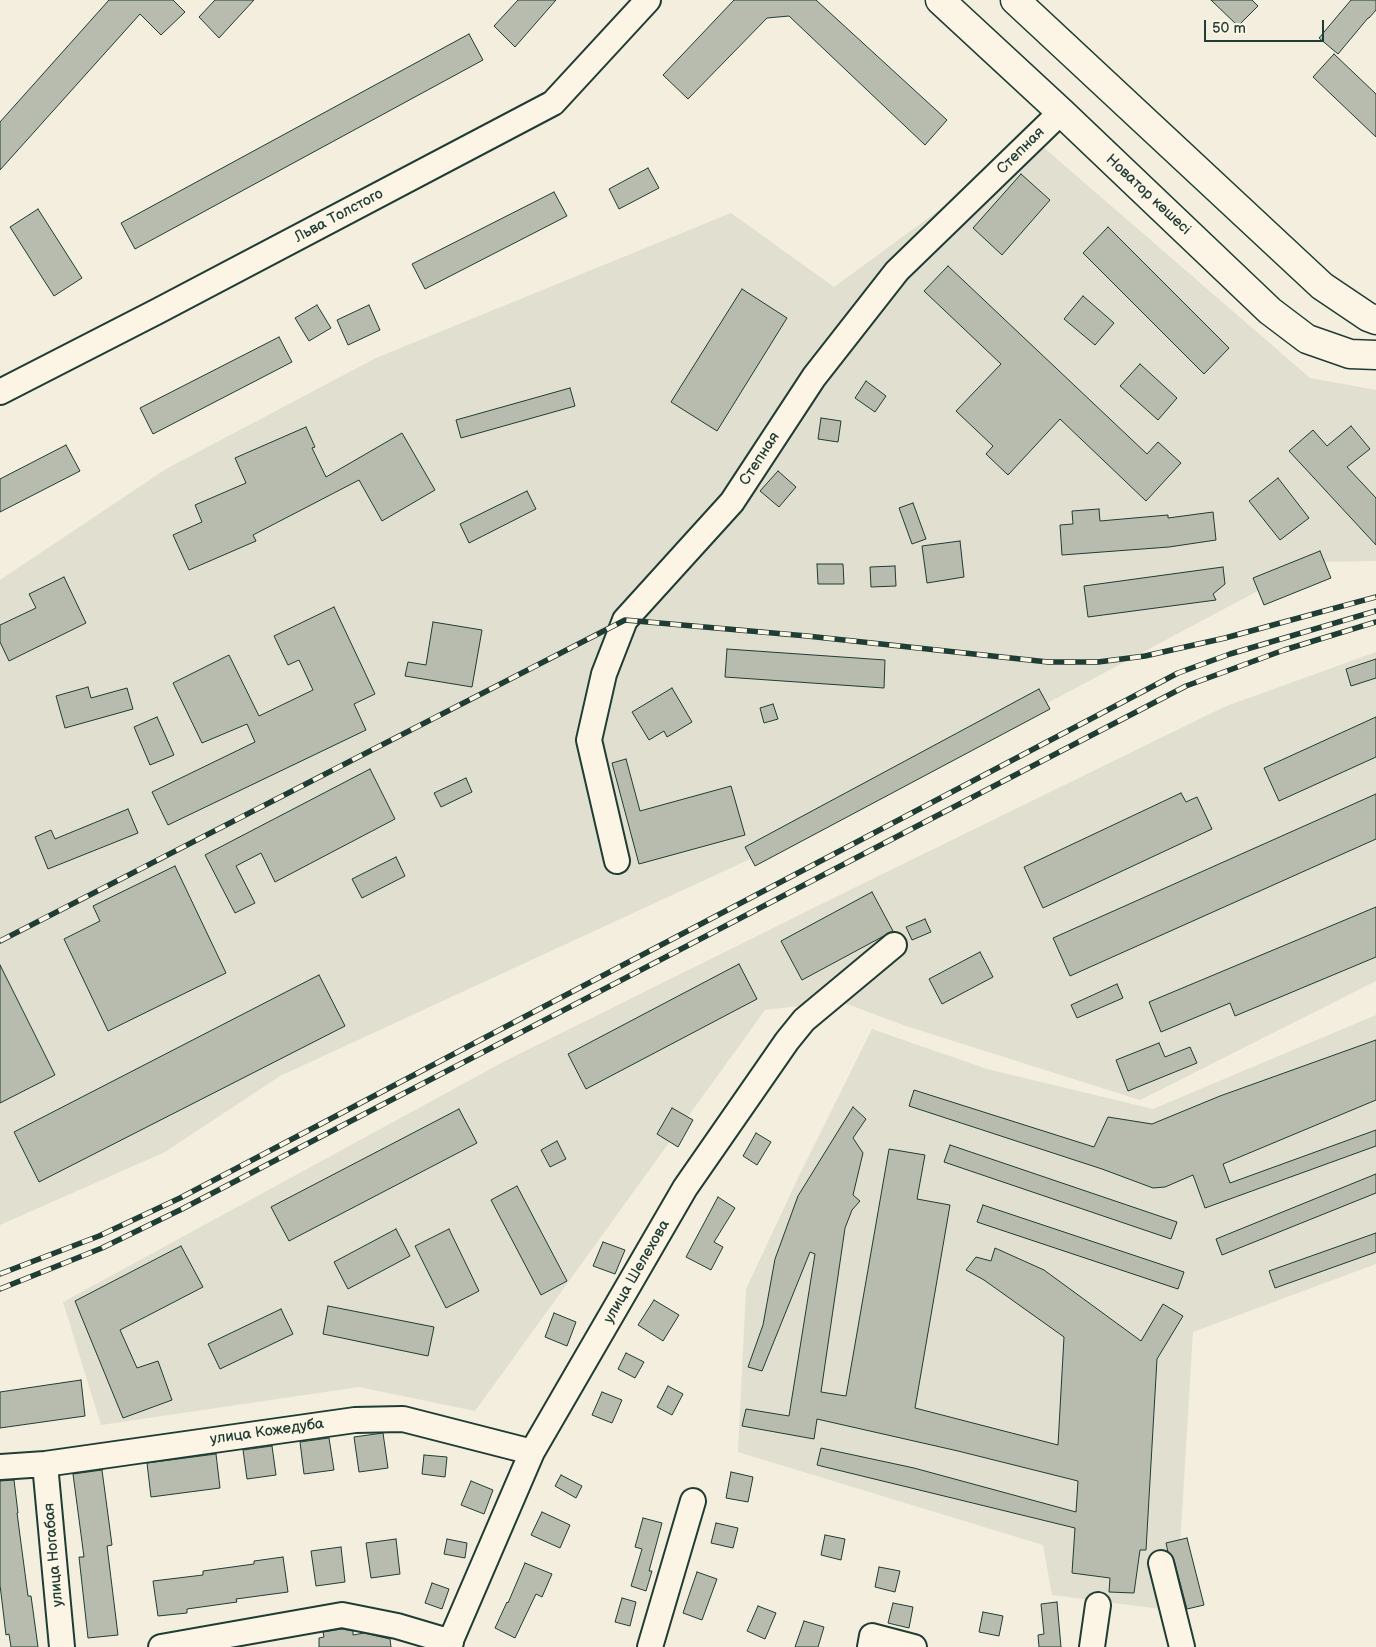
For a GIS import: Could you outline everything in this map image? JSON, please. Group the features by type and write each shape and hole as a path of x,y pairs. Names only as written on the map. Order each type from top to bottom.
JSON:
{"main road":[{"name":"Новатор көшесі","path":"940,0 1270,311 1307,339 1363,355"},
{"path":"1015,0 1322,286 1372,319 1358,350 1363,355"}],"street":[{"name":"Льва Толстого","path":"0,392 553,103 648,0"},
{"name":"Степная","path":"617,861 589,740 604,674 625,620 732,502 814,377 896,271 1061,112"},
{"name":"улица Шелехова","path":"450,1644 532,1452 685,1188 787,1041 804,1020 894,945"},
{"name":"улица Кожедуба","path":"0,1467 45,1464 355,1420 402,1419 532,1452"},
{"name":"улица Ногабая","path":"45,1464 62,1647"},
{"path":"650,1647 693,1501"},
{"path":"1160,1562 1182,1647"},
{"path":"1092,1647 1098,1606"},
{"path":"161,1647 342,1615 397,1626 450,1644"},
{"path":"870,1647 872,1636 914,1647"}],"shaded area":[{"path":"1035,140 1310,378 1376,390 1376,561 1312,562 787,842 280,1076 165,1152 0,1225 0,580 166,469 376,358 731,213 834,287"},
{"path":"1376,652 1376,981 1140,1100 906,1026 839,1001 765,1010 475,1411 359,1387 101,1425 63,1302 505,1061 858,886 1224,707"},
{"path":"1376,1015 1376,1264 1193,1332 1176,1611 1052,1595 1043,1545 738,1452 746,1289 798,1178 872,1029 987,1069 1153,1109"}],"building":[{"path":"109,0 173,0 185,12 161,35 140,14 0,170 0,122"},
{"path":"215,0 254,0 219,38 199,17"},
{"path":"518,0 556,0 515,47 494,26"},
{"path":"734,0 816,0 947,120 925,145 789,16 767,18 688,99 663,75"},
{"path":"1211,0 1252,0 1258,6 1238,26"},
{"path":"1351,0 1376,0 1376,10 1338,54 1319,38"},
{"path":"469,34 483,60 135,249 121,223"},
{"path":"1334,54 1376,94 1376,137 1313,77"},
{"path":"648,168 659,188 619,209 609,189"},
{"path":"1021,174 1050,200 1002,255 973,228"},
{"path":"554,192 567,216 425,289 412,264"},
{"path":"38,209 82,278 54,296 10,227"},
{"path":"1108,227 1229,348 1204,374 1083,253"},
{"path":"948,266 1147,454 1158,442 1181,463 1146,501 1060,419 1008,475 986,454 993,446 956,411 1001,364 924,291"},
{"path":"742,289 787,318 717,431 671,402"},
{"path":"1083,296 1114,323 1095,345 1064,319"},
{"path":"317,305 331,328 309,341 295,318"},
{"path":"369,305 380,330 348,345 337,320"},
{"path":"279,337 292,362 153,434 140,408"},
{"path":"1140,364 1177,398 1158,420 1120,386"},
{"path":"866,381 886,396 875,412 855,398"},
{"path":"570,388 575,406 461,438 456,420"},
{"path":"821,418 841,421 838,442 818,439"},
{"path":"1351,426 1370,449 1347,467 1376,498 1376,545 1289,451 1313,430 1327,446"},
{"path":"306,427 315,447 312,448 326,477 402,433 435,490 382,521 359,480 253,535 256,541 189,570 173,535 202,522 195,505 246,483 235,458"},
{"path":"66,445 80,471 0,512 0,479"},
{"path":"778,471 796,487 779,507 760,491"},
{"path":"1278,478 1309,518 1280,540 1249,501"},
{"path":"527,491 536,509 469,543 460,524"},
{"path":"913,503 926,539 912,544 899,508"},
{"path":"1099,509 1100,521 1168,515 1168,518 1213,512 1216,540 1169,547 1062,555 1060,525 1073,524 1072,511"},
{"path":"960,541 964,577 927,583 922,546"},
{"path":"1320,551 1331,578 1264,605 1253,578"},
{"path":"817,564 843,564 844,584 818,584"},
{"path":"895,566 896,586 871,587 870,567"},
{"path":"1223,567 1225,584 1213,594 1216,600 1088,617 1084,586"},
{"path":"64,577 86,623 9,661 0,642 0,625 36,608 29,594"},
{"path":"334,607 375,694 354,704 366,730 168,825 152,792 255,742 247,724 202,743 173,683 229,655 259,716 313,690 299,660 288,665 274,636"},
{"path":"433,622 482,630 472,687 405,676 408,662 426,665"},
{"path":"727,649 885,660 884,688 725,677"},
{"path":"1376,659 1376,678 1351,686 1346,669"},
{"path":"88,687 91,698 127,688 133,709 65,728 56,696"},
{"path":"672,688 692,722 667,737 664,731 649,740 632,712"},
{"path":"1039,689 1050,709 755,866 745,847"},
{"path":"773,704 778,719 764,723 760,708"},
{"path":"157,717 174,755 150,765 134,727"},
{"path":"1376,717 1376,757 1279,801 1264,768"},
{"path":"626,759 640,811 731,786 745,835 639,864 612,763"},
{"path":"370,769 395,819 275,882 261,853 236,866 255,903 235,913 205,855"},
{"path":"466,778 472,792 441,807 434,793"},
{"path":"1181,793 1186,802 1197,797 1212,829 1043,908 1024,867"},
{"path":"1376,794 1376,839 1070,976 1053,938"},
{"path":"128,809 138,833 48,869 35,837 51,830 55,839"},
{"path":"396,857 405,876 362,898 352,879"},
{"path":"175,866 226,973 108,1031 64,939 100,921 93,906"},
{"path":"872,892 893,931 802,980 781,941"},
{"path":"1376,907 1376,957 1235,1016 1230,1003 1161,1032 1149,1002"},
{"path":"925,919 931,932 912,940 906,927"},
{"path":"980,952 993,977 942,1004 929,979"},
{"path":"739,964 757,999 586,1089 568,1054"},
{"path":"0,965 55,1075 0,1103"},
{"path":"319,975 345,1026 39,1182 14,1132"},
{"path":"1117,984 1123,998 1077,1018 1071,1005"},
{"path":"1376,1040 1376,1100 1223,1164 1230,1183 1376,1130 1376,1146 1205,1208 1193,1175 1165,1187 1153,1188 1102,1169 909,1106 914,1090 1094,1147 1108,1117 1152,1124 1220,1096"},
{"path":"1159,1043 1165,1057 1190,1047 1197,1063 1128,1091 1116,1060"},
{"path":"853,1107 866,1119 853,1138 863,1153 853,1195 860,1201 852,1210 845,1228 821,1392 846,1396 889,1149 925,1155 917,1199 950,1205 915,1408 1058,1445 1064,1337 984,1280 966,1270 976,1257 991,1261 995,1248 1044,1270 1141,1341 1163,1304 1183,1316 1157,1359 1146,1550 1140,1550 1134,1593 1109,1592 1110,1578 1072,1573 1075,1528 817,1465 821,1448 914,1468 1076,1512 1078,1481 817,1419 814,1439 742,1426 746,1409 789,1416 815,1254 810,1252 762,1371 748,1367 763,1325 775,1259 798,1196"},
{"path":"672,1108 693,1120 678,1147 657,1134"},
{"path":"459,1109 477,1143 289,1241 271,1207"},
{"path":"756,1133 771,1142 757,1165 743,1156"},
{"path":"557,1141 566,1159 550,1167 541,1150"},
{"path":"950,1145 1177,1222 1171,1239 944,1162"},
{"path":"1376,1174 1376,1193 1222,1255 1216,1239"},
{"path":"517,1186 567,1281 541,1295 491,1200"},
{"path":"718,1197 735,1208 714,1242 723,1247 711,1270 686,1257"},
{"path":"983,1205 1184,1272 1178,1289 977,1222"},
{"path":"396,1229 410,1256 348,1289 334,1262"},
{"path":"449,1229 479,1291 446,1308 415,1246"},
{"path":"1376,1233 1376,1252 1275,1288 1269,1271"},
{"path":"603,1242 625,1250 615,1274 593,1266"},
{"path":"181,1246 203,1287 120,1330 137,1368 158,1361 172,1400 123,1418 75,1301"},
{"path":"654,1300 679,1315 663,1341 638,1325"},
{"path":"328,1306 434,1327 428,1356 323,1334"},
{"path":"281,1309 293,1334 220,1369 208,1344"},
{"path":"554,1313 576,1322 567,1346 545,1337"},
{"path":"626,1353 644,1362 635,1378 618,1369"},
{"path":"81,1380 85,1416 0,1428 0,1392"},
{"path":"668,1386 683,1394 672,1415 657,1407"},
{"path":"602,1392 622,1400 612,1423 592,1415"},
{"path":"383,1433 388,1468 359,1472 354,1437"},
{"path":"329,1438 334,1470 304,1474 300,1442"},
{"path":"272,1446 276,1475 247,1479 243,1450"},
{"path":"216,1454 220,1488 151,1497 147,1463"},
{"path":"424,1455 447,1457 445,1477 422,1474"},
{"path":"102,1470 112,1545 107,1546 118,1635 88,1638 79,1557 84,1557 73,1474"},
{"path":"731,1472 753,1477 748,1502 726,1498"},
{"path":"561,1475 582,1486 576,1498 555,1486"},
{"path":"14,1480 28,1596 31,1596 38,1647 11,1647 9,1634 6,1635 0,1585 0,1481"},
{"path":"471,1481 493,1490 484,1514 461,1505"},
{"path":"542,1512 570,1525 560,1548 531,1535"},
{"path":"643,1518 662,1523 649,1571 652,1571 646,1591 631,1586 642,1549 635,1547"},
{"path":"716,1523 738,1528 733,1548 711,1543"},
{"path":"825,1535 845,1539 841,1560 821,1555"},
{"path":"1187,1538 1204,1605 1187,1609 1174,1560 1168,1552 1166,1543"},
{"path":"396,1539 400,1574 371,1578 366,1543"},
{"path":"447,1539 467,1543 465,1558 444,1554"},
{"path":"341,1547 345,1582 316,1586 311,1551"},
{"path":"283,1557 288,1592 236,1599 237,1602 187,1609 187,1613 158,1616 153,1581 203,1575 203,1571 254,1564 254,1561"},
{"path":"525,1563 552,1574 542,1597 536,1594 515,1638 495,1628"},
{"path":"879,1567 900,1571 895,1592 875,1587"},
{"path":"697,1572 717,1579 702,1620 683,1613"},
{"path":"432,1583 449,1589 442,1609 425,1603"},
{"path":"622,1598 636,1602 630,1626 615,1622"},
{"path":"1057,1602 1061,1647 1039,1647 1038,1635 1044,1634 1041,1604"},
{"path":"893,1603 913,1607 909,1628 888,1623"},
{"path":"758,1606 776,1613 765,1639 747,1631"},
{"path":"983,1612 1003,1616 999,1636 979,1632"},
{"path":"804,1621 824,1627 818,1647 795,1647"},
{"path":"342,1629 353,1631 353,1635 364,1633 390,1639 391,1647 319,1647 319,1638 324,1637 323,1632"}],"railway":[{"path":"0,941 625,620 807,636 1048,662 1098,662 1145,656 1225,638 1376,597"},
{"path":"0,1274 99,1236 180,1198 1178,673 1230,654 1376,611"},
{"path":"0,1289 102,1248 182,1209 1186,686 1284,650 1376,622"}]}
